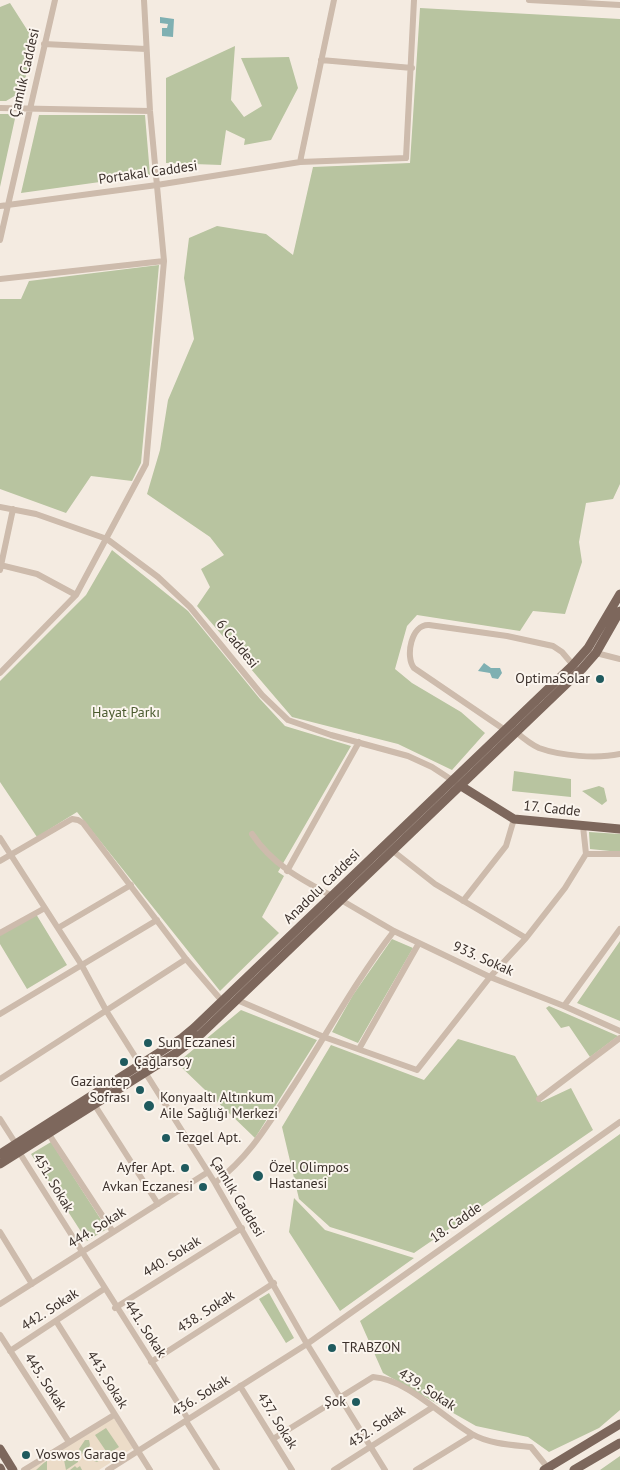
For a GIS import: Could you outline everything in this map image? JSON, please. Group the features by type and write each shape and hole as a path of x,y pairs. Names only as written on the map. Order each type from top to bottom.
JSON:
{"main road":[{"name":"Anadolu Caddesi","path":"0,1154 48,1133 94,1104 182,1038 573,664 588,648 620,594"},
{"name":"Anadolu Caddesi","path":"0,1164 17,1148 144,1068 190,1044 461,786 596,653 620,611"},
{"name":"17. Cadde","path":"461,786 514,819 620,828"},
{"path":"546,1469 620,1424"},
{"path":"576,1470 620,1443"},
{"path":"0,1449 14,1470"}],"street":[{"name":"Çamlık Caddesi","path":"0,240 44,44 56,0"},
{"path":"1,668 76,595 146,464 164,261 150,111 144,0"},
{"path":"300,162 334,0"},
{"path":"321,60 412,68 414,0"},
{"path":"529,0 620,5"},
{"path":"44,44 146,49"},
{"name":"Portakal Caddesi","path":"0,206 157,186 300,162 406,158 412,68"},
{"path":"0,108 150,111"},
{"path":"0,278 164,261"},
{"name":"6 Caddesi","path":"0,507 36,514 106,539 158,577 190,607 262,695 288,720 331,735 408,756 432,767 461,786"},
{"path":"13,509 1,567 37,574 76,595"},
{"path":"505,730 414,668 410,659 414,633 417,628 429,624 547,644 558,649 573,664"},
{"path":"596,653 620,658"},
{"path":"516,732 534,746 549,750 597,758 620,754"},
{"path":"287,871 359,742"},
{"path":"463,901 506,846 514,819"},
{"path":"0,860 72,820 78,820 83,823 186,959 222,1001"},
{"path":"236,1000 324,1037 417,1070 490,977 526,938 565,888 586,854 583,826"},
{"path":"252,834 260,846 287,871 332,896"},
{"name":"Çamlık Caddesi","path":"0,838 81,964 107,1012 215,1183 274,1283 307,1344 385,1470"},
{"path":"392,851 435,884 526,938"},
{"path":"586,854 620,854"},
{"path":"58,928 131,885"},
{"name":"933. Sokak","path":"341,900 394,931 490,977 564,1006 620,1031"},
{"path":"0,933 45,908"},
{"path":"0,1014 157,920"},
{"path":"564,1006 620,928"},
{"path":"215,1183 237,1166 255,1145 364,970 394,931"},
{"path":"359,1049 419,943"},
{"path":"0,1079 107,1012 186,959"},
{"path":"539,1099 620,1038"},
{"path":"94,1104 158,1204"},
{"name":"451. Sokak","path":"0,1119 81,1253"},
{"name":"18. Cadde","path":"307,1344 620,1122"},
{"path":"48,1133 113,1232"},
{"name":"444. Sokak","path":"0,1304 208,1172"},
{"name":"440. Sokak","path":"115,1308 242,1228"},
{"path":"0,1232 32,1284"},
{"name":"441. Sokak","path":"81,1253 217,1470"},
{"name":"438. Sokak","path":"151,1362 274,1283"},
{"name":"442. Sokak","path":"10,1351 104,1289"},
{"name":"443. Sokak","path":"56,1321 150,1470"},
{"name":"445. Sokak","path":"0,1335 69,1442"},
{"name":"436. Sokak","path":"108,1470 307,1344"},
{"name":"439. Sokak","path":"273,1439 373,1377 384,1378 433,1407 473,1435 501,1444 531,1447 546,1469"},
{"name":"437. Sokak","path":"240,1386 292,1470"},
{"name":"432. Sokak","path":"334,1470 433,1407"},
{"path":"24,1470 114,1415"},
{"path":"416,1470 473,1435"}],"green space":[{"path":"10,3 33,39 23,91 6,101 0,101 0,7"},
{"path":"420,8 620,19 620,484 613,499 586,503 579,542 582,562 565,614 533,611 520,631 417,615 407,626 395,669 412,683 461,712 485,733 452,770 398,744 292,717 197,606 210,587 201,569 224,555 210,537 147,494 160,450 168,400 194,339 184,278 189,238 217,226 266,234 293,255 313,167 410,163"},
{"path":"235,46 231,100 244,117 262,106 241,58 289,57 298,88 271,140 244,145 245,139 226,130 221,165 166,163 166,78"},
{"path":"0,114 16,114 0,187"},
{"path":"39,115 145,115 150,175 21,193"},
{"path":"159,265 141,463 132,481 91,476 66,513 0,489 0,299 21,299 29,281"},
{"name":"Hayat Parkı","path":"112,550 188,611 260,699 285,726 351,746 278,872 284,876 262,917 279,933 220,991 77,812 37,837 0,782 0,681 86,595"},
{"path":"514,771 571,779 571,797 512,791"},
{"path":"599,786 604,788 607,801 602,805 582,791"},
{"path":"589,832 620,834 620,852 590,849"},
{"path":"36,914 67,965 27,989 0,944 0,935"},
{"path":"392,939 413,948 358,1043 332,1032 353,995"},
{"path":"620,941 620,1021 577,1003"},
{"path":"549,1006 618,1036 590,1057 569,1026 561,1028 546,1008"},
{"path":"241,1010 317,1040 255,1138 177,1063"},
{"path":"458,1039 515,1056 541,1102 571,1088 593,1130 414,1253 330,1227 299,1199 282,1127 331,1045 424,1080"},
{"path":"620,1134 620,1410 599,1428 549,1452 528,1437 476,1426 383,1373 360,1321"},
{"path":"51,1142 107,1229 87,1241 31,1154"},
{"path":"294,1198 325,1230 414,1258 340,1311 289,1232"},
{"path":"269,1293 294,1338 286,1343 259,1299"},
{"path":"112,1420 129,1446 91,1470 32,1470"},
{"path":"620,1456 620,1470 600,1470"}],"shaded area":[{"path":"113,1417 133,1448 99,1470 82,1470 80,1466 77,1468 75,1466 70,1470 66,1470 47,1470 47,1460 36,1470 29,1470","holes":["106,1428 119,1447 108,1454 95,1435","85,1440 89,1440 90,1445 86,1453 82,1454 79,1449","90,1451 99,1452 103,1458 97,1462 88,1454","74,1452 78,1456 78,1462 66,1470 64,1460"]}],"water":[{"path":"160,17 174,19 173,37 162,36 162,28 167,28 168,24 160,23"},
{"path":"484,663 491,668 500,668 502,673 498,679 492,678 490,673 478,671"}],"place":[{"name":"OptimaSolar","path":"600,679"},
{"name":"Sun Eczanesi","path":"148,1043"},
{"name":"Çağlarsoy","path":"124,1062"},
{"name":"Gaziantep Sofrası","path":"140,1090"},
{"name":"Konyaaltı Altınkum Aile Sağlığı Merkezi","path":"149,1106"},
{"name":"Tezgel Apt.","path":"166,1138"},
{"name":"Ayfer Apt.","path":"185,1168"},
{"name":"Özel Olimpos Hastanesi","path":"258,1176"},
{"name":"Avkan Eczanesi","path":"203,1187"},
{"name":"TRABZON","path":"332,1348"},
{"name":"Şok","path":"356,1402"},
{"name":"Voswos Garage","path":"26,1455"}]}
